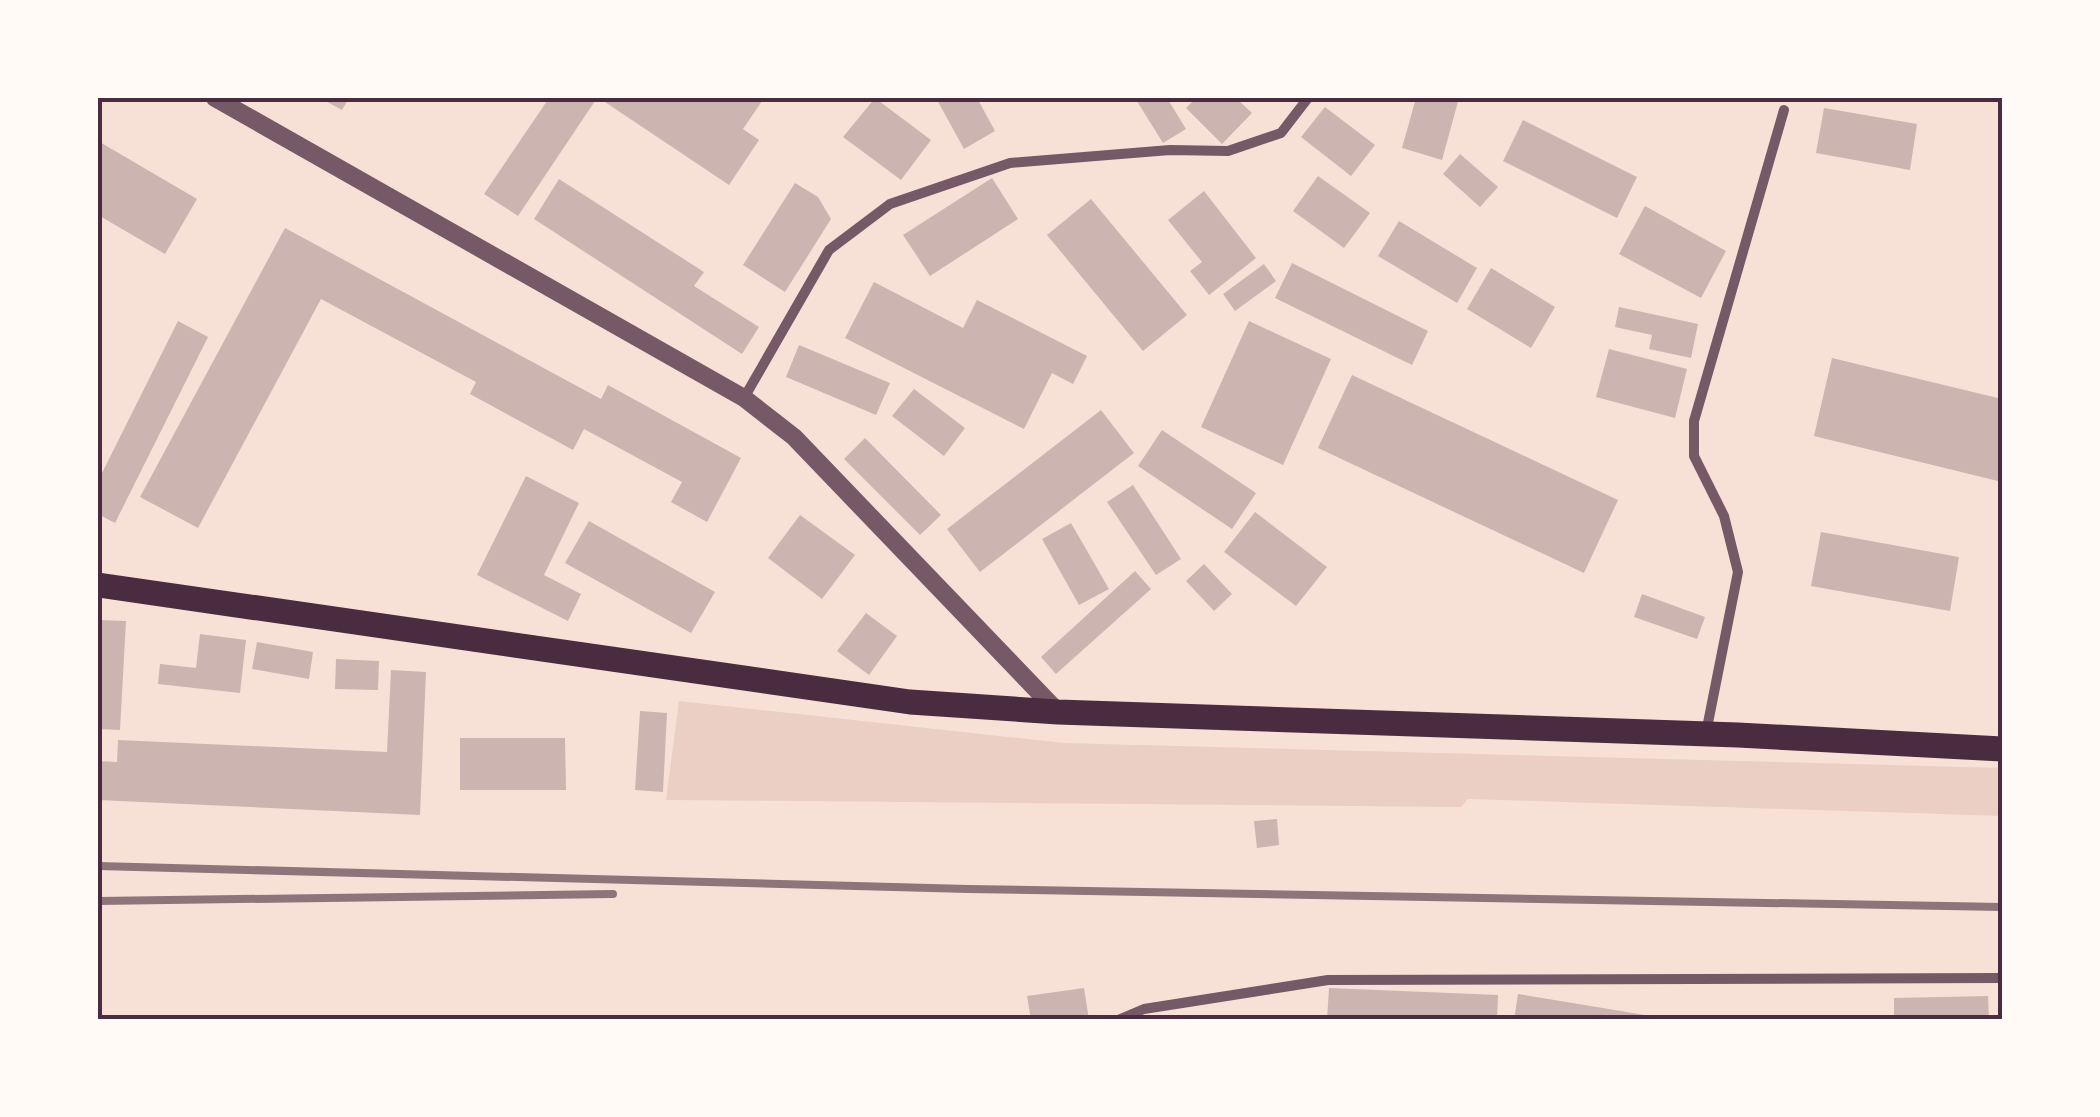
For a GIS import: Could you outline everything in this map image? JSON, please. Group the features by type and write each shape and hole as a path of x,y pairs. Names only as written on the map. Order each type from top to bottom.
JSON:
{"main road":[{"path":"98,585 910,702 1058,712 1706,734 2002,749"}],"street":[{"path":"215,98 744,398 794,437 1058,712"},
{"path":"744,398 829,250 890,204 1010,163 1170,150 1228,151 1281,132 1308,98"},
{"path":"1706,734 1738,572 1724,516 1694,456 1694,420 1784,110"},
{"path":"1118,1020 1144,1010 1328,980 2002,978"}],"shaded area":[{"path":"679,701 1065,743 2002,768 2002,816 1468,799 1461,807 666,800"}],"building":[{"path":"320,98 349,98 342,110"},
{"path":"549,98 597,98 518,216 484,194"},
{"path":"599,98 764,98 743,129 759,140 729,185"},
{"path":"875,98 931,140 901,180 843,137"},
{"path":"936,98 977,98 995,131 964,149"},
{"path":"1135,98 1167,98 1186,129 1163,143"},
{"path":"1196,98 1236,98 1252,113 1222,144 1186,108"},
{"path":"1416,98 1459,98 1442,160 1402,148"},
{"path":"1325,107 1375,145 1351,176 1301,137"},
{"path":"1824,108 1917,124 1910,170 1816,153"},
{"path":"1523,120 1637,177 1617,218 1503,161"},
{"path":"98,141 197,199 165,254 98,215"},
{"path":"1460,154 1498,187 1480,207 1443,174"},
{"path":"1318,176 1370,213 1344,248 1293,211"},
{"path":"992,178 1018,219 930,276 903,235"},
{"path":"559,179 704,272 694,286 759,327 742,354 534,219"},
{"path":"795,183 818,197 831,219 785,292 743,265"},
{"path":"1204,191 1256,258 1209,295 1190,271 1202,262 1168,220"},
{"path":"1091,199 1187,315 1143,351 1047,235"},
{"path":"1645,206 1726,251 1701,298 1619,254"},
{"path":"1399,221 1477,268 1457,303 1378,256"},
{"path":"285,228 601,399 608,385 741,458 707,522 671,502 682,482 584,429 573,450 470,394 476,382 321,299 198,528 140,497"},
{"path":"1292,263 1428,331 1412,365 1275,298"},
{"path":"1264,264 1276,281 1235,311 1223,294"},
{"path":"1491,268 1555,307 1531,348 1467,309"},
{"path":"874,282 963,328 977,300 1087,356 1073,384 1052,373 1024,429 845,338"},
{"path":"1619,307 1698,324 1691,358 1649,349 1652,335 1615,327"},
{"path":"178,321 208,337 115,523 98,514 98,481"},
{"path":"1249,321 1331,359 1283,465 1201,427"},
{"path":"799,345 890,383 876,415 786,377"},
{"path":"1609,349 1687,369 1675,418 1596,397"},
{"path":"1832,358 2002,399 2002,482 1814,436"},
{"path":"1352,375 1618,500 1584,573 1318,448"},
{"path":"914,389 965,428 944,456 892,416"},
{"path":"1101,410 1134,453 980,572 947,529"},
{"path":"1162,430 1256,493 1232,529 1138,466"},
{"path":"865,438 941,515 920,535 844,459"},
{"path":"526,476 579,503 544,575 581,594 568,621 477,575"},
{"path":"1133,485 1181,559 1156,575 1107,502"},
{"path":"1255,512 1327,567 1296,606 1224,552"},
{"path":"800,515 855,555 822,599 768,558"},
{"path":"589,521 715,592 691,633 565,563"},
{"path":"1071,523 1109,589 1079,605 1042,539"},
{"path":"1821,532 1959,557 1950,611 1811,586"},
{"path":"1204,564 1232,594 1214,611 1186,581"},
{"path":"1135,571 1151,589 1056,674 1041,657"},
{"path":"1642,594 1705,617 1697,639 1634,617"},
{"path":"866,613 897,636 869,675 837,651"},
{"path":"98,620 126,621 120,730 98,729"},
{"path":"200,634 246,640 240,693 158,684 160,664 196,668"},
{"path":"257,642 313,652 309,679 252,669"},
{"path":"336,659 379,661 378,690 335,689"},
{"path":"391,670 426,672 420,815 98,800 98,761 117,762 118,740 387,752"},
{"path":"640,711 667,713 663,792 635,790"},
{"path":"460,738 565,738 566,790 460,790"},
{"path":"1277,819 1279,845 1257,848 1254,821"},
{"path":"1084,988 1089,1020 1031,1020 1027,996"},
{"path":"1329,988 1498,995 1497,1020 1327,1020"},
{"path":"1518,994 1657,1017 1657,1020 1514,1020"},
{"path":"1988,996 1989,1020 1894,1020 1894,998"}],"railway":[{"path":"98,866 968,889 2002,907"},
{"path":"98,901 613,894"}]}
